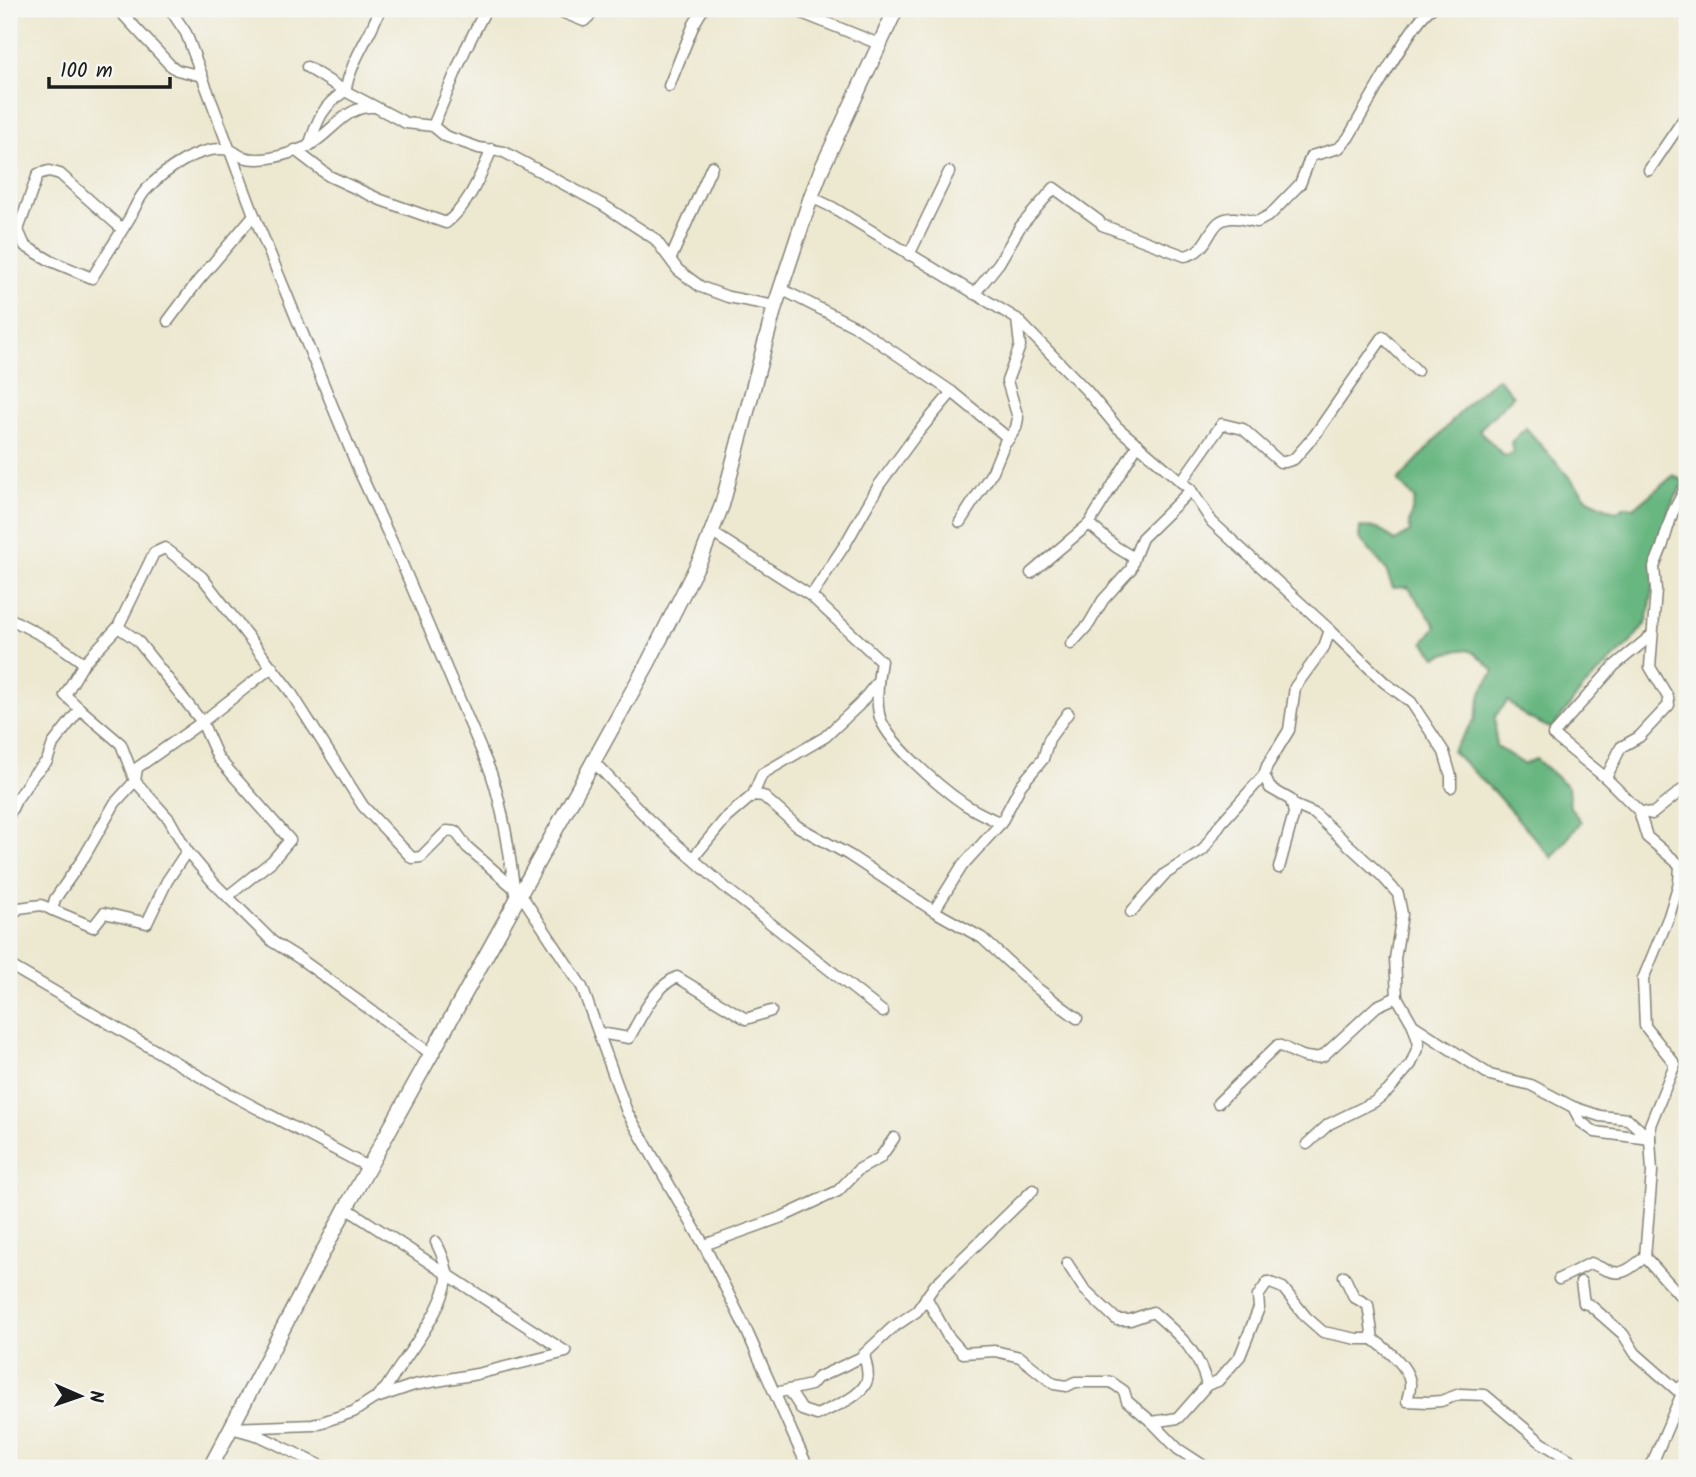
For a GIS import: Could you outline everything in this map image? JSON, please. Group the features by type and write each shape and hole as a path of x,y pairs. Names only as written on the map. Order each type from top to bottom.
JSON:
{"main road":[{"path":"211,1468 346,1208 678,605 725,494 775,306 811,197 896,9"}],"street":[{"path":"118,9 170,65 177,70 202,76"},
{"path":"170,9 186,33 254,215 360,473 399,557 491,773 500,799 517,894"},
{"path":"309,146 318,119 330,100 345,91 349,70 370,35 380,9"},
{"path":"433,126 466,48 485,11 490,9"},
{"path":"554,9 584,21 597,9"},
{"path":"669,86 681,52 703,9"},
{"path":"792,9 879,44"},
{"path":"974,294 999,262 1020,228 1054,188 1101,223 1185,256 1200,250 1221,220 1234,218 1257,222 1270,215 1300,184 1311,156 1339,148 1348,138 1406,40 1431,9"},
{"path":"307,67 373,107 406,123 433,126 444,136 480,148 504,152 603,205 656,239 678,270 701,287 728,297 775,306"},
{"path":"122,229 61,174 50,171 38,174 13,227 25,246 51,261 92,278 122,229 144,192 194,154 230,149 243,157 255,159 295,150 309,146 353,109 373,107"},
{"path":"1649,170 1687,114"},
{"path":"295,150 329,176 381,200 446,223 458,213 470,194 492,149"},
{"path":"671,258 712,166"},
{"path":"909,255 950,172"},
{"path":"811,197 832,206 1017,319 1087,391 1117,427 1191,490 1212,522 1384,682 1411,702 1444,752 1451,776 1451,787"},
{"path":"168,321 254,215"},
{"path":"780,289 858,328 952,392 998,428 1008,440"},
{"path":"960,522 993,471 1016,428 1018,418 1007,381 1020,346 1017,319"},
{"path":"1181,482 1222,424 1243,429 1280,462 1294,459 1315,435 1384,337 1417,371"},
{"path":"811,596 846,543 879,485 952,392"},
{"path":"1031,573 1089,524 1138,444"},
{"path":"1606,778 1621,747 1639,737 1670,705 1650,667 1656,590 1654,567 1672,514 1687,485"},
{"path":"1071,644 1089,624 1103,600 1131,569 1142,538 1191,490"},
{"path":"1089,524 1134,558"},
{"path":"711,532 811,596 881,661 878,681 879,716 897,742 922,772 964,804 1001,823"},
{"path":"430,1054 273,942 187,850 169,819 135,781 121,744 65,695 84,663 118,627 154,554 165,548 202,577 290,691 363,806 412,858 421,857 447,831 456,832 467,847 517,894 582,987 627,1112 704,1245 808,1468"},
{"path":"9,618 54,642 84,663"},
{"path":"118,627 137,640 202,722 218,758 289,840 272,861 228,896"},
{"path":"1131,912 1165,874 1203,850 1221,823 1264,775 1289,730 1295,687 1324,647 1330,630"},
{"path":"1559,1279 1591,1263 1617,1274 1627,1272 1645,1257 1652,1172 1650,1125 1675,1064 1645,1027 1643,979 1669,916 1679,883 1680,865 1647,837 1639,811 1606,778 1553,735 1614,666 1652,635"},
{"path":"52,910 55,899 84,857 115,803 135,781 137,768 202,722 272,667"},
{"path":"693,858 726,818 753,795 762,774 825,737 859,705 878,681"},
{"path":"9,815 35,773 47,761 53,744 80,709"},
{"path":"934,911 962,866 1001,823 1021,785 1043,759 1049,739 1068,713"},
{"path":"593,761 648,819 727,889 883,1012"},
{"path":"1264,775 1270,788 1291,800 1294,805 1279,868"},
{"path":"1639,811 1653,814 1682,790 1687,792"},
{"path":"753,795 763,796 797,826 849,855 934,911 982,937 1038,989 1077,1018"},
{"path":"1294,805 1315,814 1398,894 1402,914 1395,959 1397,997 1413,1025 1419,1044 1410,1064 1388,1091 1374,1102 1329,1124 1307,1144"},
{"path":"9,919 19,908 41,905 93,927 104,914 147,923 167,880 187,850"},
{"path":"9,965 230,1094 369,1167"},
{"path":"600,1033 629,1038 646,1007 668,981 677,977 746,1018 771,1011"},
{"path":"1218,1103 1278,1045 1306,1059 1323,1056 1377,1006 1397,997"},
{"path":"1413,1025 1490,1075 1531,1085 1573,1107 1600,1116 1628,1119 1650,1139"},
{"path":"1573,1107 1581,1122 1595,1132 1650,1139"},
{"path":"704,1245 782,1217 838,1191 858,1170 880,1157 894,1138"},
{"path":"775,1393 811,1385 817,1378 864,1355 892,1328 917,1311 935,1285 1033,1191"},
{"path":"346,1208 566,1352 477,1374 414,1385 373,1399"},
{"path":"231,1427 313,1425 353,1412 386,1388 444,1295 448,1275 436,1242"},
{"path":"1645,1257 1687,1303"},
{"path":"1067,1263 1084,1289 1117,1320 1130,1320 1153,1312 1182,1337 1201,1364 1207,1385"},
{"path":"1344,1276 1354,1297 1368,1306 1373,1339"},
{"path":"1152,1422 1178,1418 1207,1385 1218,1381 1240,1356 1259,1308 1258,1296 1268,1282 1283,1288 1323,1332 1357,1339 1373,1339 1389,1350 1406,1372 1410,1384 1407,1401 1441,1401 1460,1394 1485,1395 1542,1443 1584,1468"},
{"path":"1581,1283 1584,1303 1590,1305 1623,1335 1649,1367 1677,1390 1687,1382 1654,1459 1647,1468"},
{"path":"926,1297 947,1335 963,1353 995,1351 1020,1357 1054,1384 1067,1386 1075,1382 1111,1382 1124,1391 1127,1401 1178,1449 1208,1468"},
{"path":"789,1390 802,1410 817,1415 856,1394 866,1383 864,1355"},
{"path":"231,1427 260,1436 326,1468"}],"green space":[{"path":"1498,378 1513,396 1479,430 1504,456 1513,453 1511,442 1526,428 1588,499 1616,512 1625,506 1634,508 1674,475 1684,482 1670,508 1647,621 1631,642 1584,687 1552,729 1526,717 1508,701 1495,716 1496,746 1524,764 1536,759 1568,787 1570,807 1581,822 1552,858 1494,792 1452,751 1475,719 1482,690 1494,671 1480,657 1468,651 1455,651 1436,657 1424,642 1436,626 1408,587 1393,588 1385,568 1359,538 1360,527 1378,528 1395,541 1410,532 1409,522 1415,499 1398,481 1474,397"}]}
